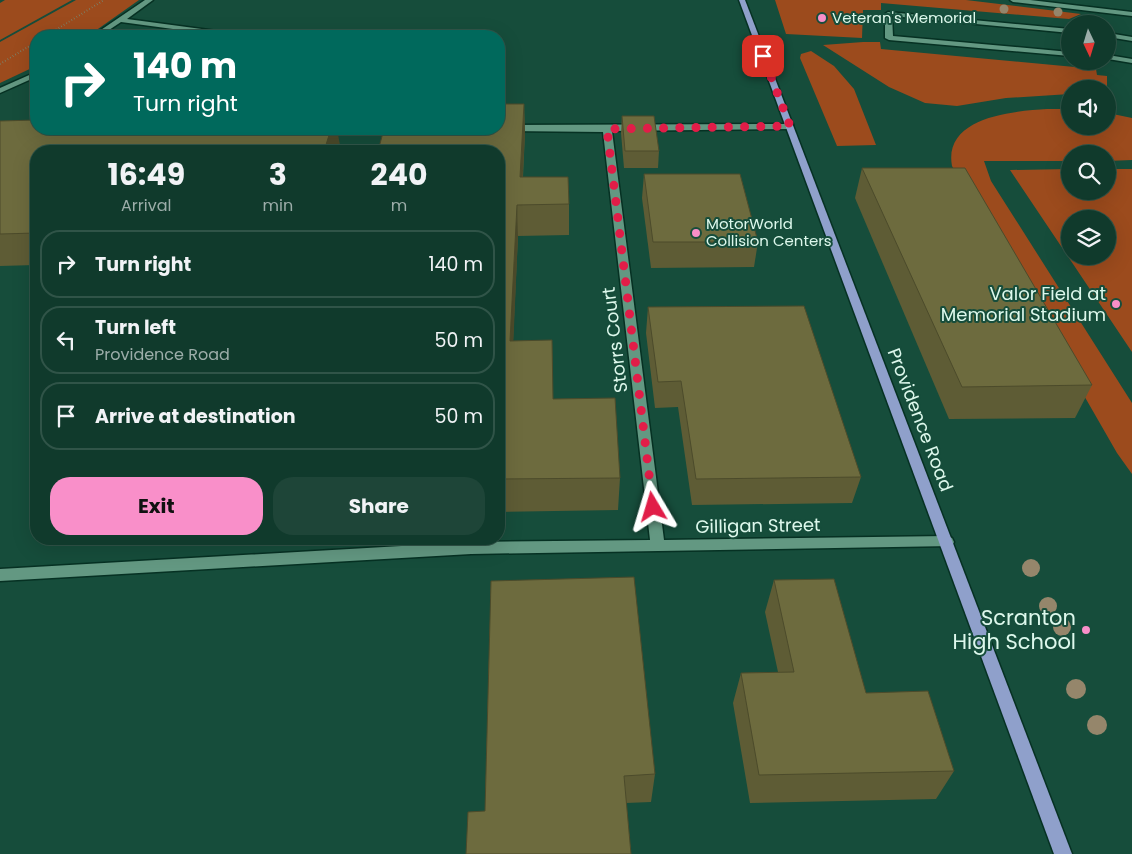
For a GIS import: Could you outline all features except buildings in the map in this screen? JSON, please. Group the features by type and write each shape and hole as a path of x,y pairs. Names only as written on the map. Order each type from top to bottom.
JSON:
{"main road":[{"name":"Providence Road","path":"735,0 743,6 790,126 948,542 1063,854"}],"street":[{"path":"105,30 150,0"},
{"path":"1013,0 1106,6 1132,14"},
{"path":"1061,31 888,14 889,38 1061,53"},
{"path":"121,20 195,30"},
{"path":"1116,36 1132,39"},
{"path":"1116,58 1132,61"},
{"path":"0,91 30,78"},
{"path":"505,128 607,129 790,126"},
{"name":"Storrs Court","path":"607,129 658,546"},
{"name":"Gilligan Street","path":"0,575 472,548 948,542"}],"path":[{"path":"56,30 104,0"},
{"path":"0,64 30,46"}],"shaded area":[{"path":"5,0 72,0 0,40 0,3"},
{"path":"76,0 139,0 96,30 30,30 30,69 0,83 0,42"},
{"path":"775,0 966,0 1081,14 1061,15 1061,18 881,3 881,10 863,10 862,38 786,34"},
{"path":"880,42 881,49 1061,66 1061,70 1096,70 1097,75 1107,76 1107,80 1061,80 1061,95 1006,98 957,106 925,103 889,87 823,45"},
{"path":"811,51 834,66 854,89 876,145 837,146 800,58 801,54"},
{"path":"1061,109 1061,135 1116,135 1116,115 1132,118 1132,160 1116,161 1116,145 1061,145 1061,161 984,161 991,181 1132,403 1132,474 1117,453 952,166 952,150 958,137 969,127 983,120 1017,112"},
{"name":"Valor Field at Memorial Stadium","path":"1061,169 1061,200 1116,200 1116,169 1132,169 1132,352 1074,265 1116,265 1116,210 1061,210 1061,246 1010,170"}],"place":[{"name":"Veteran's Memorial","path":"822,18"},
{"name":"MotorWorld Collision Centers","path":"696,233"},
{"name":"Valor Field at Memorial Stadium","path":"1116,304"},
{"name":"Scranton High School","path":"1086,630"}],"route":[{"path":"653,507 607,129 790,126 763,56"}]}
